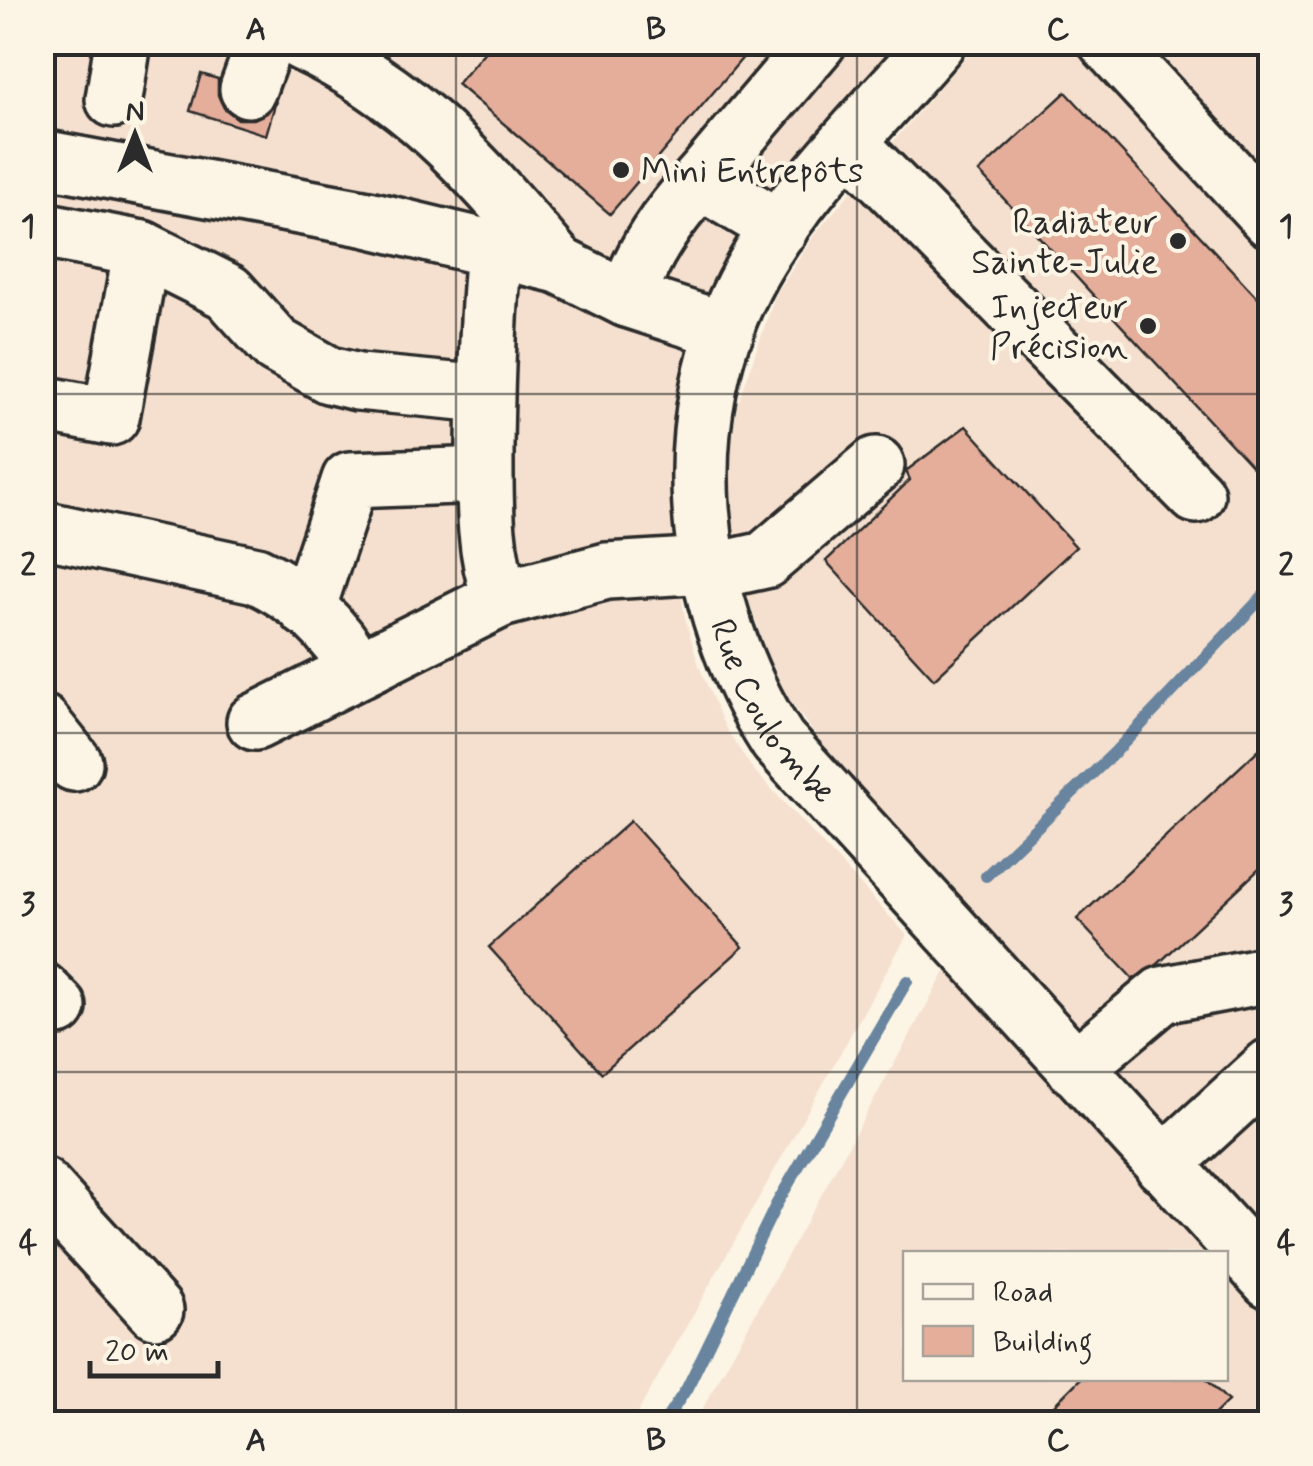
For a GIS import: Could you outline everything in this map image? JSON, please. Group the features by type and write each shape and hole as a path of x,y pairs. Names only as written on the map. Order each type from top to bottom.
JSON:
{"street":[{"path":"114,99 123,42"},
{"path":"301,42 359,56 449,140 560,265"},
{"path":"627,299 640,260 661,225 818,42"},
{"path":"1107,42 1270,219"},
{"name":"Rue Coulombe","path":"918,49 850,144 780,228 750,274 726,331 708,388 702,432 700,475 709,569 741,678 778,740 1270,1280"},
{"path":"850,144 1196,495"},
{"path":"42,158 368,219 560,265 627,299 726,331"},
{"path":"700,181 780,228"},
{"path":"42,230 142,249 228,292 276,346 301,362 358,382 484,394"},
{"path":"47,405 112,417 142,249"},
{"path":"494,249 484,394 484,474 491,570 501,599"},
{"path":"255,722 501,599 607,571 709,569 765,560 876,465"},
{"path":"306,609 350,480 484,474"},
{"path":"42,529 256,575 306,609 340,639 358,670"},
{"path":"1075,1068 1162,995 1270,974"},
{"path":"1164,1165 1270,1066"},
{"path":"42,1186 155,1310"}],"shaded area":[{"path":"42,43 900,43 791,170 694,340 680,385 672,494 675,560 685,617 699,666 725,727 752,768 907,935 637,1414 625,1423 43,1423"},
{"path":"977,43 1270,43 1270,1245 821,743 788,698 766,651 736,562 727,513 737,407 775,296 814,235"},
{"path":"946,970 1207,1251 903,1251 903,1381 1228,1381 1228,1273 1270,1314 1270,1423 694,1424"}],"building":[{"path":"493,42 756,42 610,214 457,84"},
{"path":"201,74 218,79 218,95 224,108 238,119 254,119 267,113 276,101 266,135 190,111"},
{"path":"1066,92 1270,311 1270,486 979,172"},
{"path":"966,426 1076,547 934,679 826,561 910,480 906,471"},
{"path":"1270,739 1270,859 1158,964 1133,979 1077,919"},
{"path":"630,821 743,947 602,1073 489,947"},
{"path":"1078,1381 1208,1381 1228,1401 1205,1424 1035,1424"}],"waterway":[{"path":"986,876 1116,751 1270,589"},
{"path":"663,1424 687,1388 776,1205 907,981"}],"place":[{"name":"Mini Entrepôts","path":"621,170"},
{"name":"Radiateur Sainte-Julie","path":"1178,241"},
{"name":"Injecteur Précision","path":"1148,326"}]}
